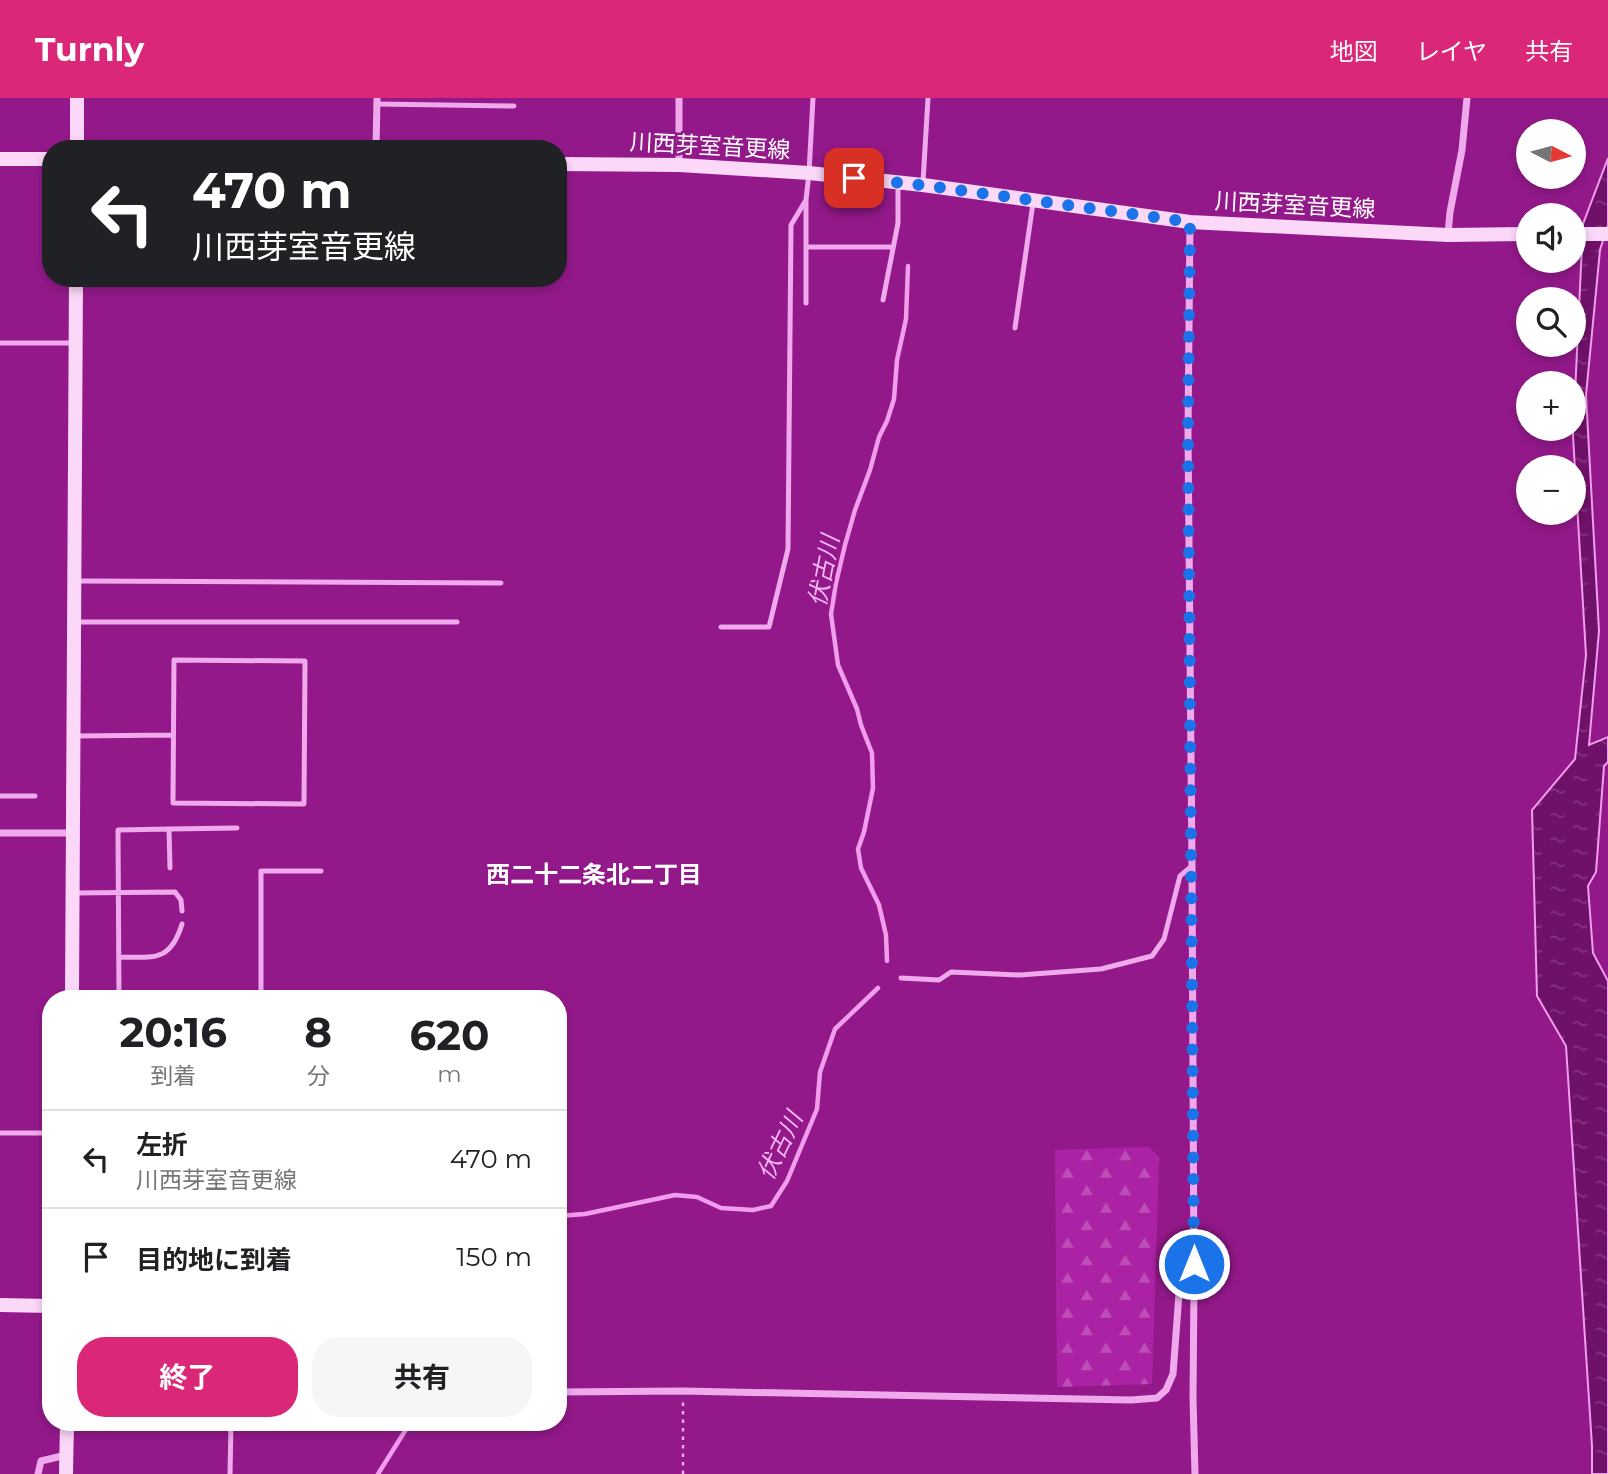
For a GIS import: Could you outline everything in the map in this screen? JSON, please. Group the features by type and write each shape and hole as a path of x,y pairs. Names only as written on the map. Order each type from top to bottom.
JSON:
{"main road":[{"path":"77,98 77,140"},
{"path":"0,159 42,159"},
{"name":"川西芽室音更線","path":"567,164 680,165 809,173 922,185 1190,222 1448,235 1516,234"},
{"path":"1586,234 1608,234"},
{"path":"72,990 76,287"},
{"path":"0,1305 42,1306"},
{"path":"66,1474 67,1431"}],"street":[{"path":"679,98 680,165"},
{"path":"1448,235 1462,150 1467,98"},
{"path":"376,140 377,101"},
{"path":"1190,222 1188,432 1195,1474"},
{"path":"0,833 73,833"},
{"path":"567,1392 683,1391 1131,1401 1157,1398 1166,1390 1173,1374 1179,1294 1194,1284"},
{"path":"38,1474 41,1461 66,1455"}],"lane":[{"path":"806,303 806,200 813,98"},
{"path":"922,185 928,98"},
{"path":"377,101 514,106"},
{"path":"883,300 898,223 898,182"},
{"path":"721,627 769,627 788,549 791,225 806,200"},
{"path":"1015,328 1034,200"},
{"path":"806,247 893,247"},
{"path":"0,343 75,343"},
{"path":"74,581 501,583"},
{"path":"74,622 457,622"},
{"path":"174,660 305,661 304,804 173,803 173,735 174,660"},
{"path":"73,736 173,735"},
{"path":"0,796 35,796"},
{"path":"119,990 118,830 237,828"},
{"path":"169,829 170,868"},
{"path":"901,978 939,980 951,972 1020,975 1101,969 1152,956 1164,939 1180,876 1192,866"},
{"path":"261,990 261,871 321,871"},
{"path":"73,892 175,892 181,900 182,911"},
{"path":"119,957 150,957 166,953 177,940 182,924"},
{"path":"0,1133 42,1133"},
{"path":"230,1474 231,1431"}],"path":[{"path":"682,1474 683,1391"}],"green space":[{"path":"1149,1147 1159,1157 1152,1384 1057,1387 1055,1150"}],"water":[{"path":"1608,158 1608,225 1600,250 1586,395 1586,371 1576,371 1577,357 1586,357 1586,287 1580,287 1581,273 1586,273 1586,216"},
{"path":"1586,395 1599,631 1589,745 1608,737 1608,762 1604,766 1596,872 1588,886 1593,953 1608,981 1608,1474 1592,1474 1566,1046 1537,996 1532,810 1575,759 1586,655 1578,525 1586,525 1586,455 1574,455 1573,441 1586,441"}],"waterway":[{"name":"伏古川","path":"887,961 886,935 879,905 861,868 858,849 873,788 872,753 838,665 831,614 855,510 894,399 897,360 906,319 908,266"},
{"name":"伏古川","path":"567,1215 675,1195 697,1197 721,1208 753,1210 771,1206 787,1181 817,1109 820,1072 835,1029 878,988"},
{"name":"伏古川","path":"378,1474 405,1431"}],"district":[{"name":"西二十二条北二丁目","path":"594,875"}],"route":[{"path":"854,178 1190,222 1188,432 1194,1264"}]}
